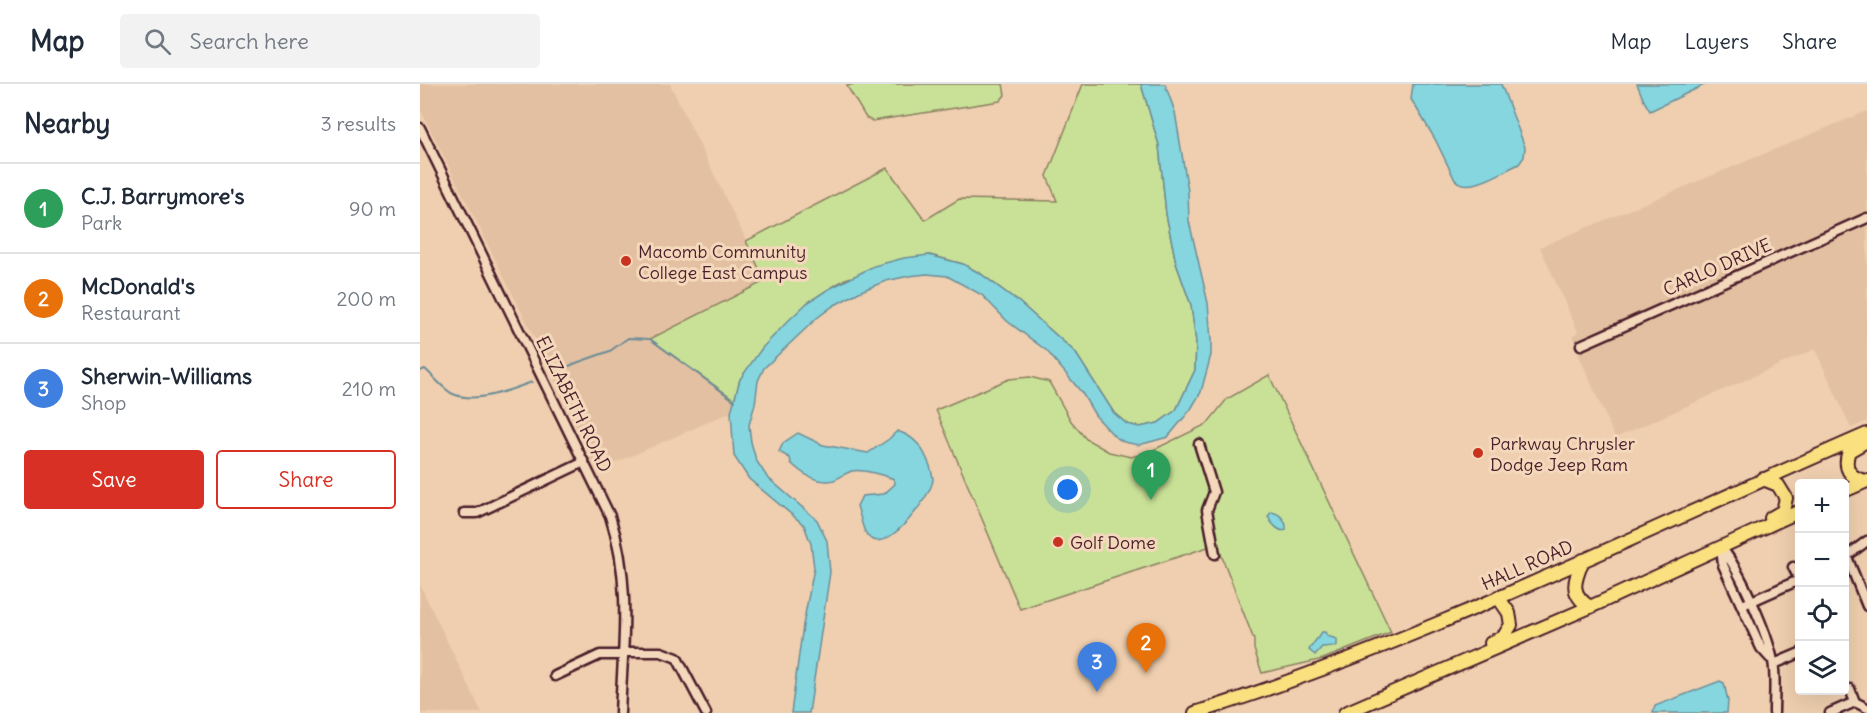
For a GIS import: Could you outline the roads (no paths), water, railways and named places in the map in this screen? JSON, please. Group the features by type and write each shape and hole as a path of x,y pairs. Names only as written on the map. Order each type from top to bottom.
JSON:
{"highway":[{"name":"HALL ROAD","path":"1195,713 1310,675 1424,630 1867,434"},
{"path":"1867,441 1850,451 1846,463 1847,469 1854,478 1867,481"},
{"path":"1721,547 1783,511 1786,498 1783,492 1778,485 1763,479"},
{"path":"1849,489 1867,481"},
{"path":"1345,713 1590,607 1795,513"},
{"path":"1583,560 1575,582 1576,592 1579,598 1590,607"},
{"path":"1428,678 1441,665 1499,639 1509,631 1510,617 1498,597"}],"street":[{"name":"ELIZABETH ROAD","path":"420,128 606,507 621,554 625,593 620,713"},
{"name":"CARLO DRIVE","path":"1581,345 1867,218"},
{"path":"1199,444 1214,494 1207,510 1215,554"},
{"path":"464,513 477,513 584,462"},
{"path":"1849,556 1867,541"},
{"path":"1721,547 1732,561 1761,648 1774,663 1774,713"},
{"path":"1849,565 1867,606"},
{"path":"1793,567 1795,571"},
{"path":"1746,603 1795,582"},
{"path":"555,676 600,655 661,652 677,658 706,713"},
{"path":"1774,663 1795,655"},
{"path":"1850,689 1856,702 1867,708"},
{"path":"1830,713 1856,702"}],"water":[{"path":"1141,84 1165,84 1175,112 1188,191 1189,221 1208,303 1211,355 1201,392 1191,409 1168,437 1139,445 1124,442 1115,437 1095,415 1082,393 1047,351 1007,321 982,295 947,276 927,274 886,281 833,306 817,318 764,368 758,381 749,425 756,460 767,477 817,520 827,541 830,572 809,713 791,713 803,625 814,568 811,544 804,525 749,479 734,456 731,412 740,379 762,348 807,303 874,266 904,258 929,255 963,264 981,274 1019,302 1075,352 1114,413 1127,424 1140,427 1158,423 1176,410 1195,370 1196,342 1191,305 1176,263 1166,214 1159,145"},
{"path":"1413,84 1501,84 1525,147 1524,157 1519,164 1496,176 1478,183 1461,184 1455,180 1435,139 1411,99"},
{"path":"1637,84 1706,84 1650,111"},
{"path":"897,431 914,440 925,454 933,480 931,488 918,509 898,530 879,541 871,539 866,533 857,506 862,496 884,494 895,484 894,479 856,471 834,480 822,481 800,471 791,463 790,458 779,452 783,443 798,433 823,445 868,453"},
{"path":"1271,512 1282,518 1286,530 1283,531 1273,525 1268,517"},
{"path":"1322,632 1337,639 1337,646 1322,647 1315,655 1309,650"},
{"path":"1720,681 1724,683 1728,701 1727,713 1653,713 1655,706"}],"waterway":[{"path":"556,372 610,351 628,338 650,339 735,401"},
{"path":"420,371 425,369 442,386 462,397 493,395 532,382"}],"place":[{"name":"Macomb Community College East Campus","path":"626,261"},
{"name":"Parkway Chrysler Dodge Jeep Ram","path":"1478,453"},
{"name":"C.J. Barrymore's","path":"1151,500"},
{"name":"Golf Dome","path":"1058,542"},
{"name":"McDonald's","path":"1146,673"},
{"name":"Sherwin-Williams","path":"1097,692"}]}
